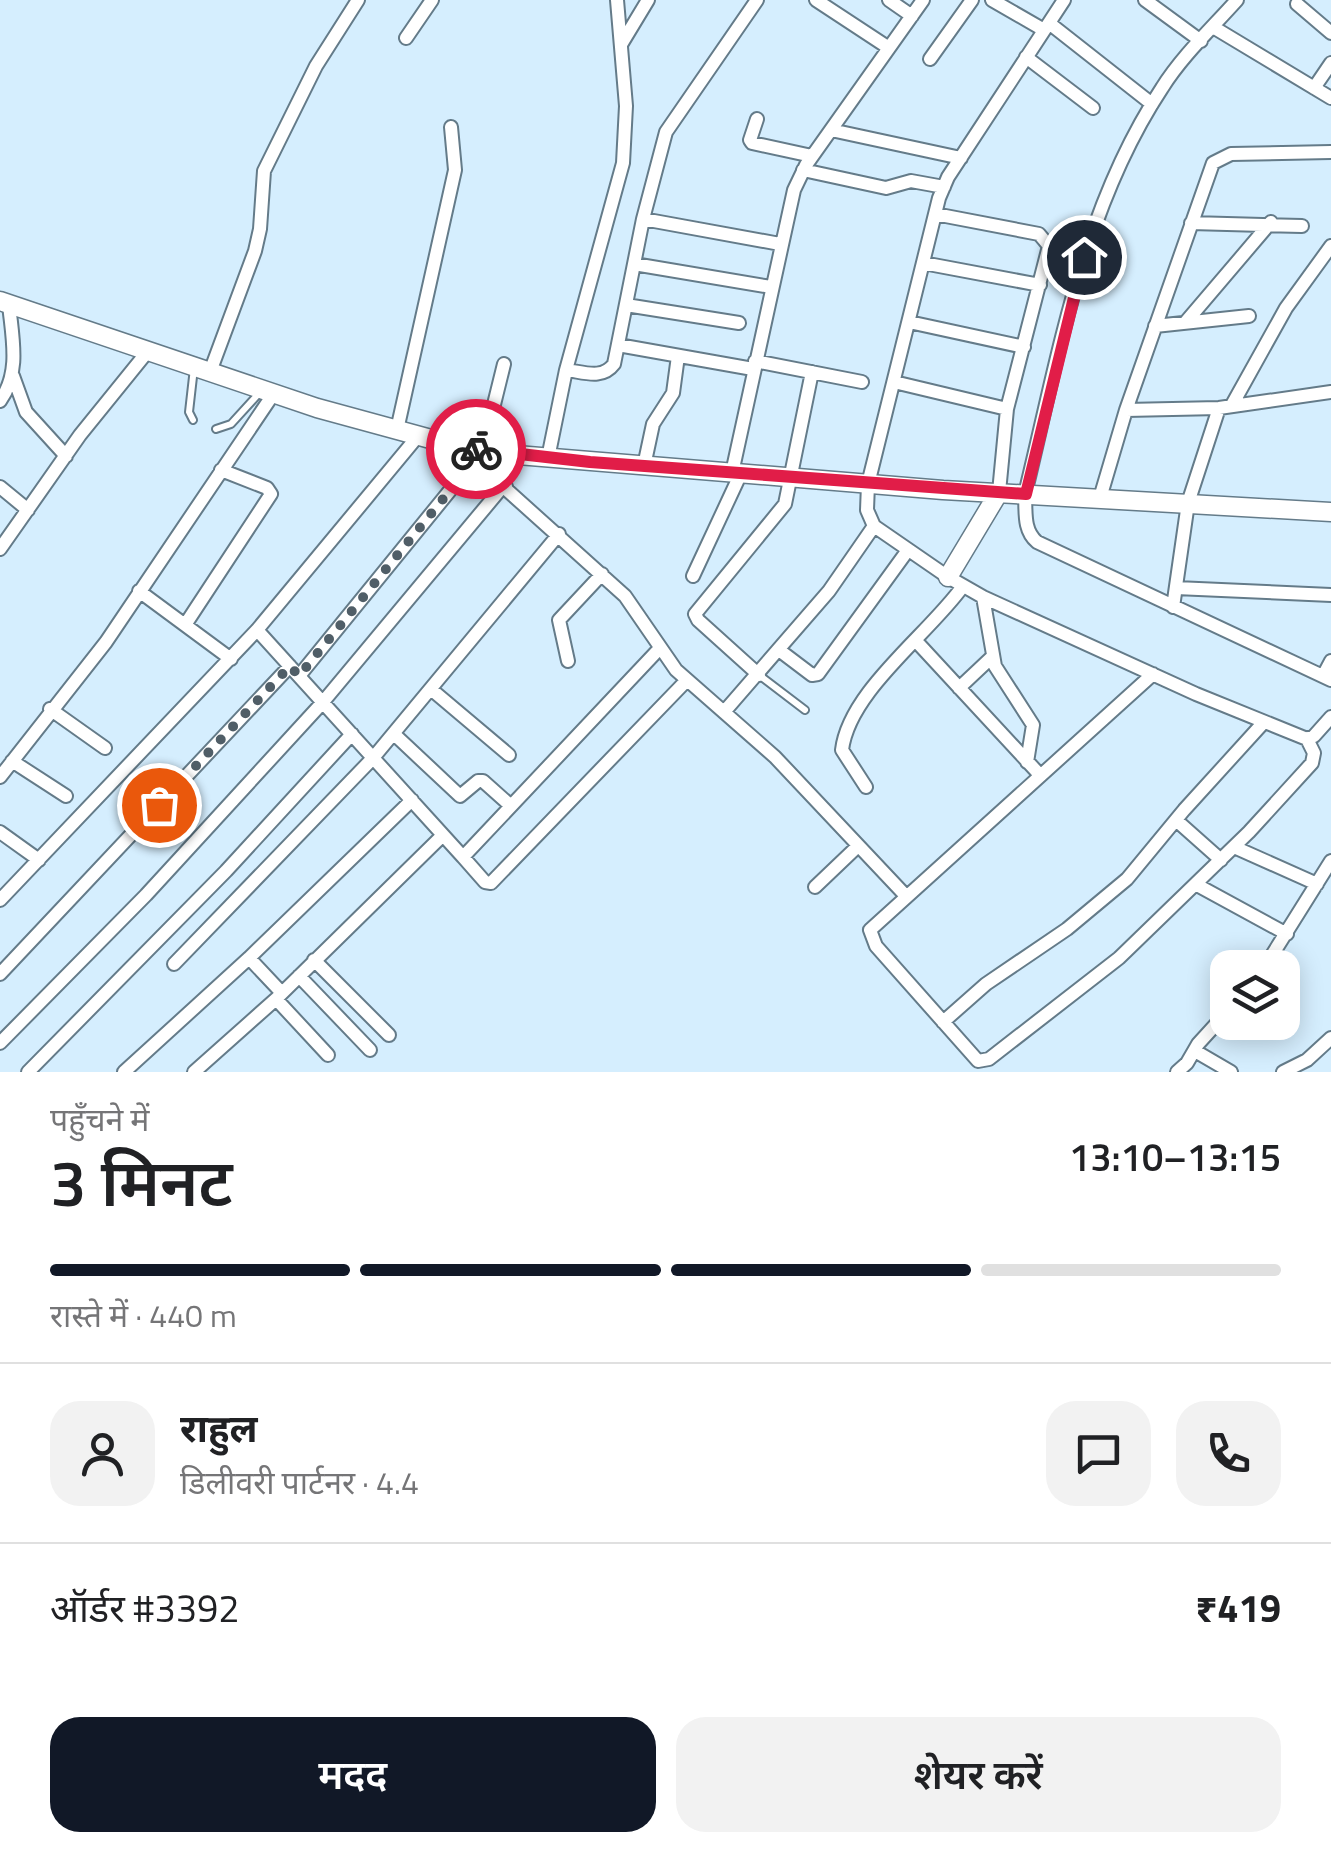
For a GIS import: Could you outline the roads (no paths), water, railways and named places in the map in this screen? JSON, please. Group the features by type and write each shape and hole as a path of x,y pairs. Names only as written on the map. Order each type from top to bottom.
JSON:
{"main road":[{"path":"5,302 268,391 418,436 506,454 868,484 1331,512"},
{"path":"949,577 999,492"}],"street":[{"path":"202,369 255,252 264,171 316,66 358,0"},
{"path":"406,38 432,0"},
{"path":"548,458 566,370 623,163 626,106 617,0"},
{"path":"622,43 648,0"},
{"path":"566,370 601,375 614,364 643,219 666,132 757,0"},
{"path":"816,0 889,48"},
{"path":"888,0 912,16"},
{"path":"693,576 736,473 754,365 790,201 812,156 924,0"},
{"path":"930,58 972,0"},
{"path":"992,0 1046,26 1152,104"},
{"path":"1064,0 944,186 868,484 867,510 874,526 982,596 1153,674 1307,739 1312,739 1331,716"},
{"path":"1145,0 1201,41"},
{"path":"1237,0 1164,85 1091,228 1026,494 1027,526 1029,536 1037,542 1327,678 1331,661"},
{"path":"1297,4 1331,33"},
{"path":"1213,28 1331,98"},
{"path":"1026,57 1093,108"},
{"path":"1314,88 1331,63"},
{"path":"756,119 752,143 812,156"},
{"path":"397,430 455,170 452,127"},
{"path":"831,130 961,158"},
{"path":"1100,498 1126,410 1209,172 1222,157 1331,152"},
{"path":"803,170 886,188 916,181 944,186"},
{"path":"935,214 1039,234 1049,246 1008,409 999,492"},
{"path":"643,219 780,244"},
{"path":"1192,223 1271,222 1302,226"},
{"path":"1185,323 1271,222"},
{"path":"1173,607 1188,503 1226,407 1286,308 1331,246"},
{"path":"923,262 1040,285"},
{"path":"634,264 771,287"},
{"path":"5,302 13,376 26,412 66,456"},
{"path":"626,305 739,324"},
{"path":"1155,326 1248,316"},
{"path":"909,322 1024,347"},
{"path":"618,345 862,382"},
{"path":"0,549 148,351"},
{"path":"644,466 653,424 674,390 678,356"},
{"path":"0,974 295,671 465,472 480,449 504,364"},
{"path":"758,675 695,614 779,514 791,478 812,372"},
{"path":"0,401 13,376"},
{"path":"894,382 1008,409"},
{"path":"0,777 106,642 221,470 268,391"},
{"path":"1126,410 1226,407 1331,392"},
{"path":"0,900 257,630 418,436"},
{"path":"0,1043 146,895 322,702 504,486 506,454"},
{"path":"185,625 270,494 267,488 221,470"},
{"path":"504,486 634,605 660,648 687,680 775,757 906,896"},
{"path":"0,487 28,510"},
{"path":"724,712 829,591 874,526"},
{"path":"174,964 373,758 559,534"},
{"path":"778,650 812,675 818,674 908,550"},
{"path":"568,661 559,620 602,574"},
{"path":"866,787 843,754 842,745 881,677 948,607 949,577"},
{"path":"1176,588 1331,595"},
{"path":"140,592 230,659"},
{"path":"982,596 1000,678 1032,718 1027,762"},
{"path":"257,630 485,882 492,883 687,680"},
{"path":"916,641 1040,775"},
{"path":"463,857 660,648"},
{"path":"959,688 993,656"},
{"path":"1153,674 870,930 871,937 978,1061 989,1060 1119,958 1196,885 1312,763 1314,753 1307,739"},
{"path":"432,690 509,755"},
{"path":"50,710 105,748"},
{"path":"943,1022 986,984 1102,901 1144,861 1264,722"},
{"path":"28,1072 226,871 352,734"},
{"path":"394,734 460,796 483,781 512,806"},
{"path":"12,761 66,796"},
{"path":"124,1072 412,800"},
{"path":"1176,820 1221,860"},
{"path":"0,832 39,860"},
{"path":"194,1072 280,996 443,834"},
{"path":"815,888 858,846"},
{"path":"1234,847 1317,884"},
{"path":"1276,950 1331,860"},
{"path":"1196,885 1287,934"},
{"path":"249,958 328,1055"},
{"path":"314,960 389,1035"},
{"path":"299,976 370,1050"},
{"path":"1177,1072 1210,1031"},
{"path":"1283,1072 1308,1060 1331,1038"},
{"path":"1194,1050 1231,1072"}],"lane":[{"path":"193,420 189,412 202,369"},
{"path":"216,428 231,424 268,391"},
{"path":"758,675 805,710"}]}
